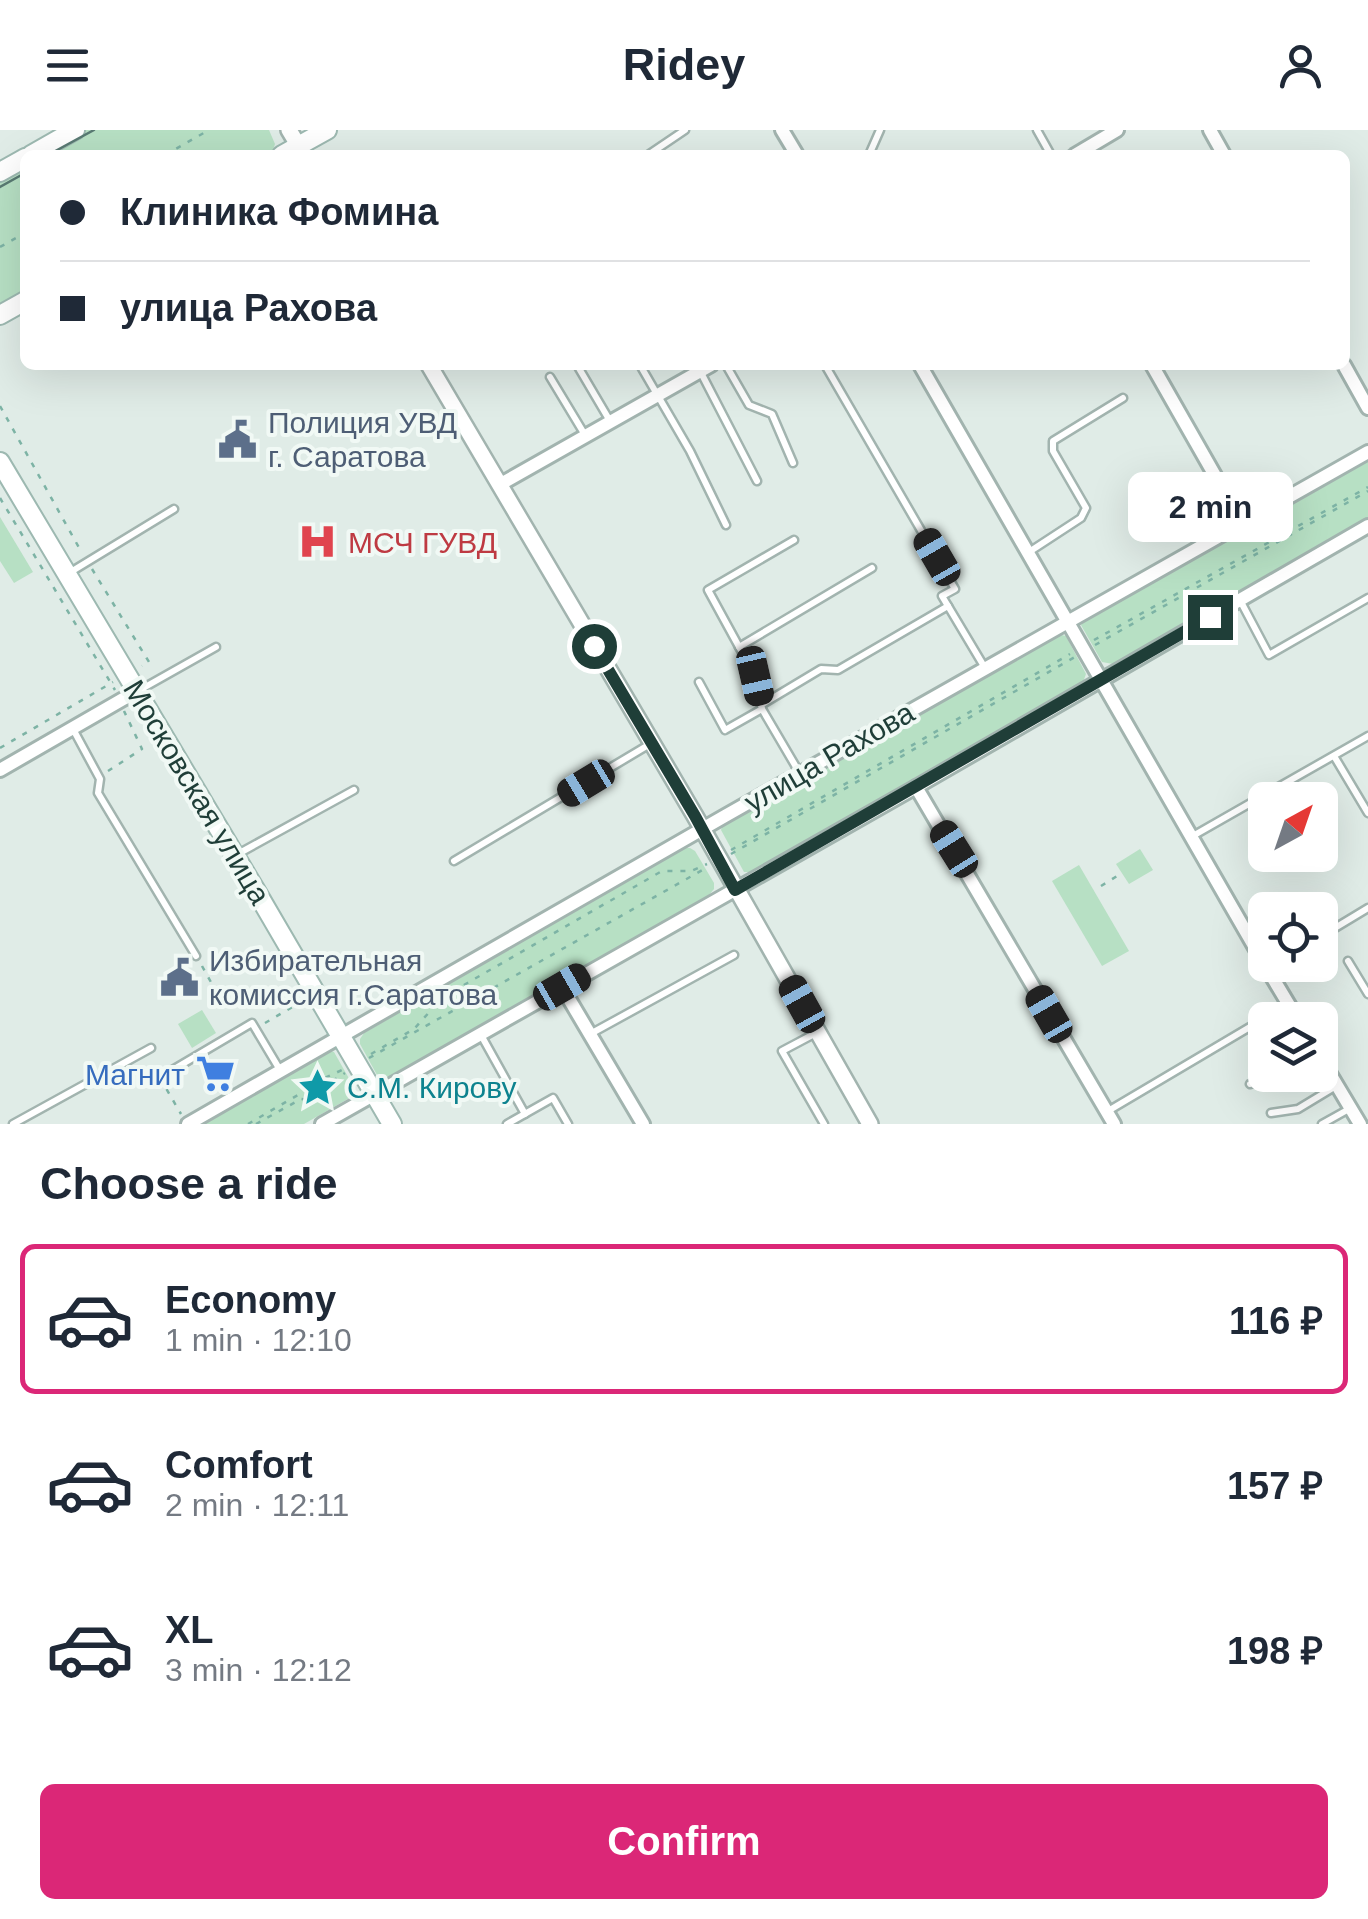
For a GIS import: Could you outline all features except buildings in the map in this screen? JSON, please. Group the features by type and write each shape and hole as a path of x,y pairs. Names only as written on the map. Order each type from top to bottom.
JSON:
{"main road":[{"path":"40,150 75,130"},
{"path":"294,146 327,130"},
{"name":"Московская улица","path":"0,462 68,573 120,678 137,692 392,1124"}],"street":[{"path":"1083,150 1116,130"},
{"path":"432,370 870,1124"},
{"path":"499,485 698,370"},
{"path":"923,370 1248,933"},
{"path":"1155,370 1242,523"},
{"path":"1347,370 1368,408"},
{"name":"улица Рахова","path":"187,1124 1368,452"},
{"path":"322,1124 1368,526"},
{"path":"0,770 137,692"},
{"path":"916,787 1110,1118"},
{"path":"562,987 643,1124"},
{"path":"1338,1087 1360,1124"}],"lane":[{"path":"655,150 685,130"},
{"path":"580,370 611,422"},
{"path":"643,370 690,451 726,525"},
{"path":"704,370 757,481"},
{"path":"729,370 749,405 772,414 793,462"},
{"path":"828,370 956,588 942,596 984,668"},
{"path":"550,378 586,436"},
{"path":"1030,552 1081,518 1086,508 1053,451 1054,442 1123,398"},
{"path":"68,573 174,510"},
{"path":"794,540 708,590 755,676 762,707 800,774"},
{"path":"740,647 872,568"},
{"path":"1240,600 1269,655 1368,598"},
{"path":"699,682 724,730 821,670 838,670 949,606"},
{"path":"137,692 216,647"},
{"path":"72,728 100,779 98,793 196,956"},
{"path":"1190,837 1368,736"},
{"path":"454,861 651,744"},
{"path":"1334,756 1368,813"},
{"path":"235,856 354,790"},
{"path":"1338,926 1368,908"},
{"path":"591,1034 734,955"},
{"path":"1348,961 1368,994"},
{"path":"169,1072 252,1022 280,1070"},
{"path":"1110,1118 1248,1029"},
{"path":"817,1032 782,1052 824,1124"},
{"path":"480,1034 524,1114"},
{"path":"14,1124 151,1048"},
{"path":"1271,1113 1298,1109 1326,1092"},
{"path":"507,1124 553,1098 568,1124"},
{"path":"1322,1124 1350,1108"}],"path":[{"path":"173,150 209,130"},
{"path":"0,406 87,562 149,662 0,748"},
{"path":"248,1124 298,1095 303,1088 356,1064 1368,489"},
{"path":"0,498 120,678 120,702 142,748 100,779"},
{"path":"256,1124 301,1099 310,1100 328,1090 331,1082 356,1064 414,1029 443,997 662,871 691,872 718,860"},
{"path":"1100,886 1122,873"},
{"path":"196,956 212,984"},
{"path":"256,1028 294,1006"},
{"path":"169,1072 160,1078 187,1124"}],"green space":[{"path":"86,130 269,130 275,144 273,150 49,150"},
{"path":"20,166 20,294 0,305 0,177"},
{"path":"1368,457 1368,517 1113,664 1102,662 1081,625 1085,619"},
{"path":"0,517 33,572 14,583 0,561"},
{"path":"1057,634 1066,636 1086,674 1082,685 755,872 744,872 721,830 723,824"},
{"path":"684,848 695,851 714,883 709,895 392,1076 377,1075 360,1044 364,1033"},
{"path":"1140,849 1153,870 1129,884 1116,864"},
{"path":"1079,865 1129,951 1102,966 1052,881"},
{"path":"202,1010 216,1033 192,1048 178,1024"},
{"path":"327,1050 334,1052 355,1089 353,1096 304,1124 200,1124"}],"tram line":[{"path":"57,150 94,130"},
{"path":"0,187 20,176"}],"place":[{"name":"Полиция УВД г. Саратова","path":"238,439"},
{"name":"МСЧ ГУВД","path":"318,542"},
{"name":"Избирательная комиссия г.Саратова","path":"179,977"},
{"name":"Магнит","path":"215,1074"},
{"name":"С.М. Кирову","path":"317,1087"}],"route":[{"path":"594,646 735,890 1210,617"}]}
